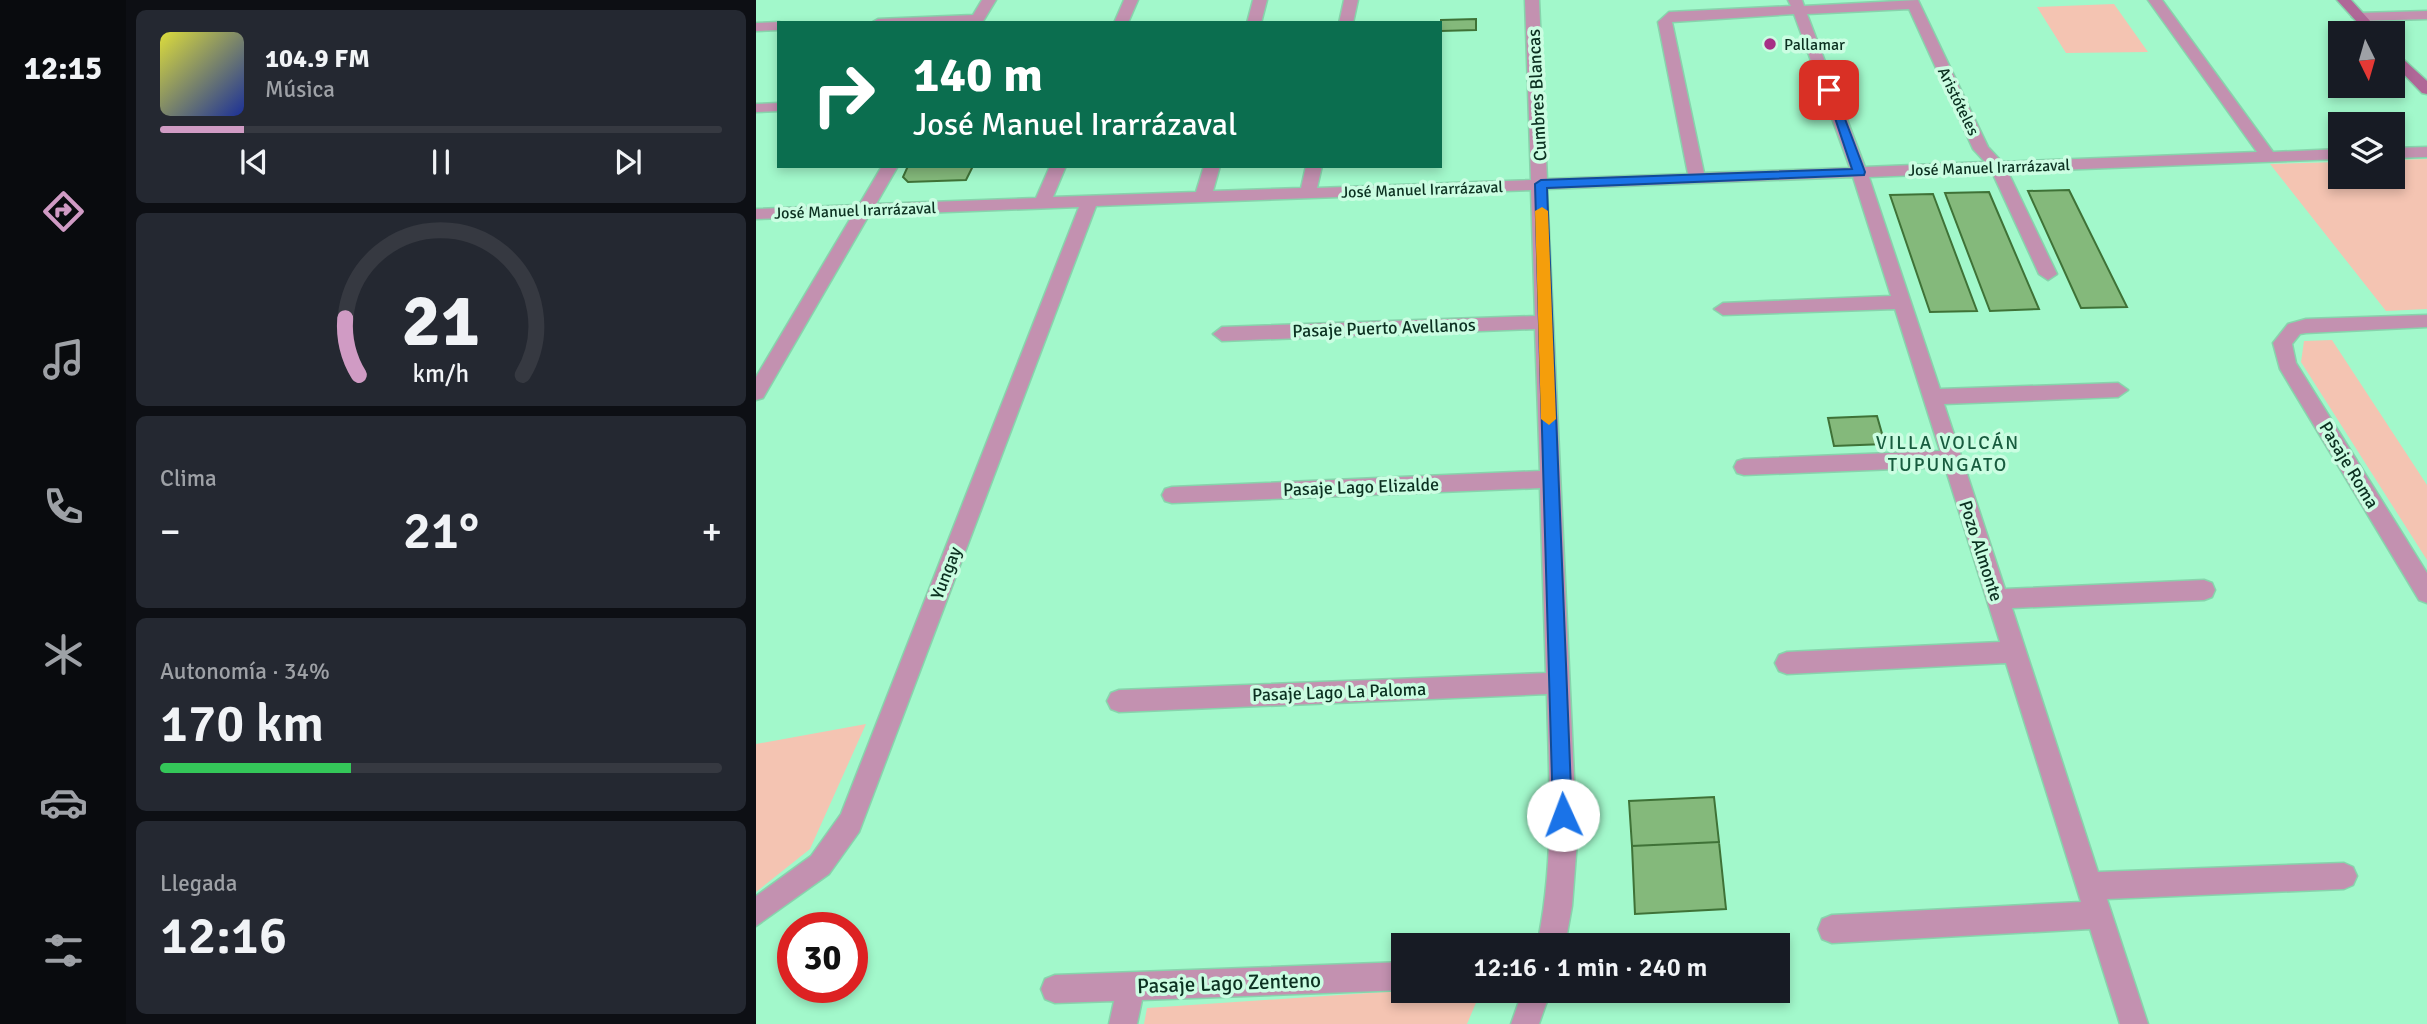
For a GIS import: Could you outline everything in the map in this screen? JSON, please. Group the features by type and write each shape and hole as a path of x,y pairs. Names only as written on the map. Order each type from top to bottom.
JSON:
{"main road":[{"path":"2344,0 2363,21"},
{"path":"2405,67 2427,90"}],"street":[{"path":"976,21 989,0"},
{"path":"1122,21 1131,0"},
{"path":"1255,21 1260,0"},
{"path":"1346,21 1351,0"},
{"name":"Cumbres Blancas","path":"1532,0 1559,683 1563,874 1553,933"},
{"path":"2155,0 2268,156"},
{"path":"1697,178 1665,22 1669,16 1797,5 1912,3"},
{"name":"Aristóteles","path":"1912,3 1981,149 1998,167 2048,274"},
{"name":"Pozo Almonte","path":"1797,5 1859,172 2134,1024"},
{"path":"2359,17 2427,15"},
{"path":"756,27 777,26"},
{"path":"756,108 777,107"},
{"path":"2405,153 2427,152"},
{"name":"José Manuel Irarrázaval","path":"756,214 2328,154"},
{"path":"756,393 889,168"},
{"path":"1042,203 1057,168"},
{"path":"1203,197 1211,168"},
{"path":"1308,193 1314,168"},
{"name":"Yungay","path":"756,912 820,865 850,823 1090,201"},
{"path":"1723,309 1901,302"},
{"name":"Pasaje Roma","path":"2427,321 2306,326 2286,335 2282,343 2287,364 2427,593"},
{"name":"Pasaje Puerto Avellanos","path":"1222,334 1545,322"},
{"path":"1932,397 2118,390"},
{"path":"1744,467 1952,459"},
{"name":"Pasaje Lago Elizalde","path":"1172,495 1551,479"},
{"path":"1997,599 2204,590"},
{"path":"1787,663 2014,652"},
{"name":"Pasaje Lago La Paloma","path":"1119,701 1559,683"},
{"path":"2090,886 2344,876"},
{"path":"1832,929 2099,915"},
{"name":"Pasaje Lago Zenteno","path":"1055,989 1391,976"},
{"path":"1123,1024 1130,986"},
{"path":"1525,1024 1532,1003"}],"shaded area":[{"path":"2114,4 2148,52 2066,53 2037,7"},
{"path":"2427,159 2427,309 2386,311 2270,164 2328,162 2328,189 2405,189 2405,160"},
{"path":"2332,340 2427,485 2427,560 2301,362 2304,341"},
{"path":"866,724 810,849 756,892 756,744"},
{"path":"1391,991 1391,1003 1476,1003 1467,1024 1144,1024 1147,1008"}],"building":[{"path":"1476,19 1476,30 1442,31 1441,20"},
{"path":"907,168 972,168 966,180 908,182 903,177"},
{"path":"2069,190 2127,307 2081,308 2028,191"},
{"path":"1989,192 2039,309 1990,311 1945,193"},
{"path":"1933,194 1977,311 1930,312 1890,195"},
{"path":"1877,416 1885,444 1834,446 1828,418"},
{"path":"1714,797 1719,842 1632,846 1629,801"},
{"path":"1719,842 1726,909 1635,914 1632,846"}],"slow traffic":[{"path":"1542,211 1549,419"}],"place":[{"name":"Pallamar","path":"1770,44"}],"district":[{"name":"VILLA VOLCÁN TUPUNGATO","path":"1948,453"}],"route":[{"path":"1563,815 1541,184 1859,172 1829,90"}]}
